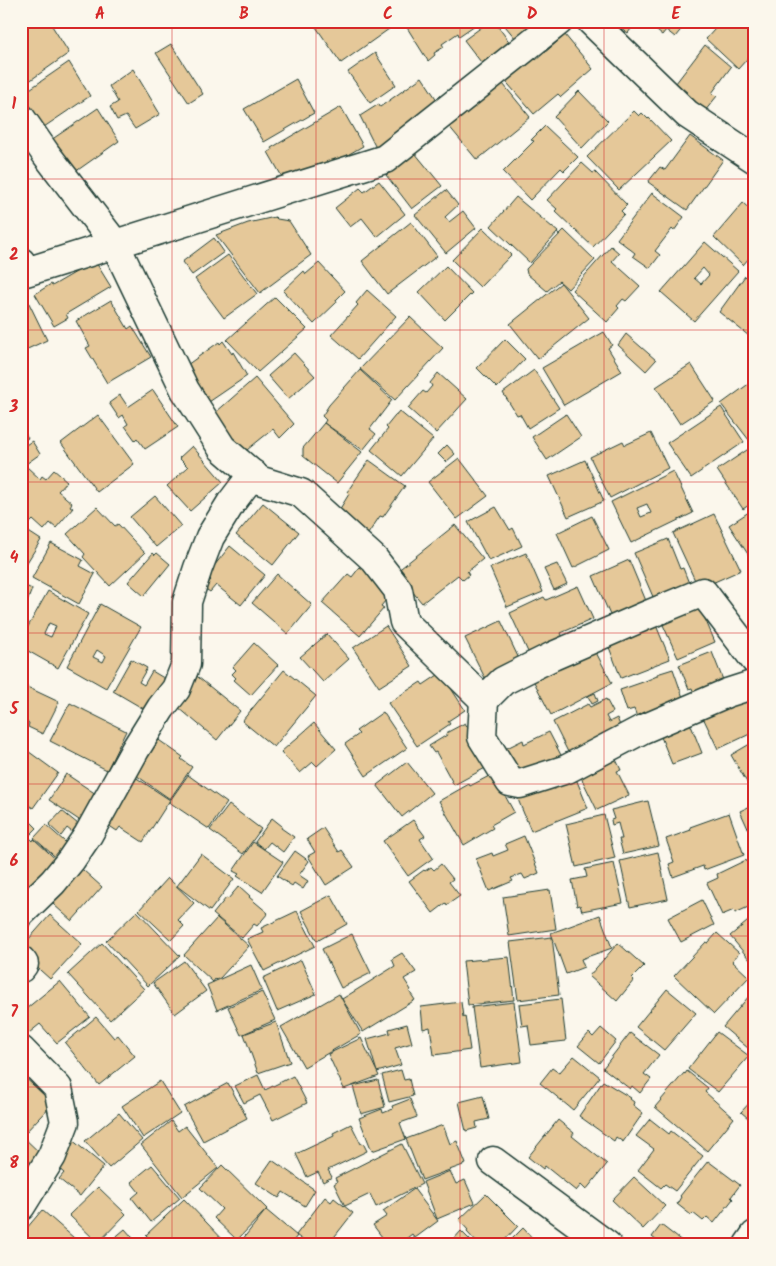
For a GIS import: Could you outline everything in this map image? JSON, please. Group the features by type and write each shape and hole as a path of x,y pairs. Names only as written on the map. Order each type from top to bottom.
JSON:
{"street":[{"path":"21,262 26,272 385,159 559,21"},
{"path":"592,21 687,114 755,159"},
{"path":"21,118 115,244 185,390 222,448 259,480 301,493 374,559 398,590 404,622 484,700"},
{"path":"21,913 53,882 88,836 135,750 176,688 186,664 187,602 198,568 210,537 231,503 253,474"},
{"path":"755,660 703,592 553,656 503,681 484,700 482,736 510,782 520,784 567,769 641,730 727,693 755,684"},
{"path":"21,960 24,964 21,968"},
{"path":"21,1050 58,1088 65,1122 52,1156 21,1206"},
{"path":"493,1161 607,1245"},
{"path":"748,1245 755,1235"}],"building":[{"path":"34,21 49,21 69,53 25,84 21,79 21,30"},
{"path":"325,21 384,21 389,29 341,63 316,27"},
{"path":"413,21 481,21 459,36 458,33 442,44 444,47 434,53 435,55 428,61 406,26"},
{"path":"490,21 494,21 513,47 487,70 464,40"},
{"path":"501,21 548,21 520,44"},
{"path":"619,21 637,21 628,33 617,25"},
{"path":"644,21 688,21 675,37 666,30 662,35"},
{"path":"722,21 747,21 755,28 755,50 738,69 706,39"},
{"path":"565,35 593,69 561,97 558,94 534,114 502,77 530,53 536,60"},
{"path":"171,44 203,94 189,103 156,53"},
{"path":"705,45 731,67 712,93 717,96 705,111 686,95 688,93 676,83"},
{"path":"375,53 396,85 370,103 348,72"},
{"path":"69,62 90,96 38,131 21,106 21,95"},
{"path":"133,69 160,114 135,129 126,116 117,120 110,107 118,102 109,86"},
{"path":"422,77 439,103 377,150 360,116 379,104 380,107"},
{"path":"296,79 314,113 264,142 244,109"},
{"path":"499,79 530,117 477,160 448,125"},
{"path":"579,91 608,121 582,148 554,117"},
{"path":"341,107 363,146 289,189 268,152 272,150 271,148"},
{"path":"98,108 119,141 75,172 51,140"},
{"path":"634,111 639,116 642,113 649,118 671,141 619,190 587,157"},
{"path":"545,126 578,157 564,171 561,168 530,200 503,172 534,141 531,140"},
{"path":"690,136 723,160 687,210 648,182 660,167 665,170"},
{"path":"415,153 442,186 412,209 386,175"},
{"path":"582,163 593,173 595,172 627,205 621,211 624,214 593,247 555,211 557,209 547,200"},
{"path":"379,181 405,214 377,237 362,218 350,227 335,208 360,188 364,192"},
{"path":"446,190 458,205 445,217 449,222 463,211 476,228 446,253 415,215"},
{"path":"652,193 684,217 655,251 660,255 650,268 633,256 635,253 617,239"},
{"path":"516,197 558,232 530,263 491,226"},
{"path":"743,203 755,214 755,251 743,265 714,237"},
{"path":"275,217 289,221 311,255 260,293 216,235 248,223"},
{"path":"411,222 437,256 387,294 362,261"},
{"path":"483,228 511,255 480,287 452,260"},
{"path":"564,230 595,260 568,289 559,281 547,291 527,274 526,269"},
{"path":"214,238 224,252 192,275 182,262"},
{"path":"705,242 738,271 694,321 661,292","holes":["703,268 709,275 701,284 694,278"]},
{"path":"611,246 619,253 612,261 640,286 626,301 623,299 617,306 619,308 607,322 572,290"},
{"path":"228,255 257,294 224,318 195,279"},
{"path":"95,261 111,287 66,314 68,318 54,326 35,294"},
{"path":"755,262 755,275 749,270"},
{"path":"319,263 345,291 336,300 337,302 314,324 283,291 304,271 306,274"},
{"path":"446,266 472,293 445,320 419,292"},
{"path":"745,276 755,284 755,330 749,336 719,312"},
{"path":"561,283 589,318 538,359 510,324"},
{"path":"367,290 396,316 358,359 331,335 358,305 356,303"},
{"path":"25,295 47,340 21,352 21,297"},
{"path":"275,297 307,329 258,372 227,340"},
{"path":"111,300 128,329 132,326 151,357 107,383 86,348 90,346 76,321"},
{"path":"410,317 443,348 395,400 360,369"},
{"path":"604,332 612,345 608,348 622,371 564,405 542,368"},
{"path":"626,334 656,360 646,371 618,345"},
{"path":"505,339 525,359 497,388 477,368"},
{"path":"223,341 232,354 233,352 247,376 206,404 180,370"},
{"path":"294,353 315,376 288,399 268,376"},
{"path":"691,364 715,401 680,424 656,387"},
{"path":"360,370 392,400 370,429 376,434 363,450 324,423 326,420 322,416 329,405"},
{"path":"534,370 559,408 528,428 520,414 517,415 503,393"},
{"path":"438,373 467,399 436,433 408,408 423,391 426,393 432,386 430,383"},
{"path":"255,378 294,424 280,438 273,429 237,458 207,420"},
{"path":"754,380 755,436 749,440 721,404"},
{"path":"153,390 178,427 145,449 137,438 135,440 125,426 128,424 123,415 119,418 109,403 120,395 128,407"},
{"path":"721,407 744,442 691,478 667,443"},
{"path":"399,411 433,439 402,476 371,450 388,429 386,427"},
{"path":"566,414 581,437 547,460 532,437"},
{"path":"98,415 134,464 97,492 61,443"},
{"path":"324,423 362,452 337,483 303,456 303,448"},
{"path":"21,427 28,438 21,442"},
{"path":"651,433 668,468 610,498 590,457 623,441 625,445"},
{"path":"32,441 40,454 26,464 21,458 21,448"},
{"path":"447,445 455,454 446,462 438,454"},
{"path":"192,446 223,482 190,511 167,486 188,467 179,458"},
{"path":"750,448 755,455 755,501 743,509 717,470"},
{"path":"459,458 488,496 457,519 428,482"},
{"path":"369,460 405,486 383,517 380,516 368,534 338,512 349,494 347,492"},
{"path":"585,460 604,501 568,517 549,476"},
{"path":"27,467 40,479 42,476 46,479 54,470 67,481 58,491 72,503 70,506 73,508 56,528 50,523 44,530 33,520 30,523 21,516 21,474"},
{"path":"673,471 693,513 631,543 611,502","holes":["647,504 651,513 641,517 637,508"]},
{"path":"155,496 181,526 156,547 130,517"},
{"path":"263,503 299,532 273,565 236,535"},
{"path":"97,507 115,526 118,524 145,553 110,586 83,557 85,554 67,534"},
{"path":"496,507 510,530 513,528 522,546 489,561 468,522"},
{"path":"755,508 755,565 729,525"},
{"path":"714,514 741,570 699,589 673,533"},
{"path":"592,516 609,550 573,568 557,533"},
{"path":"455,525 483,559 467,572 469,575 463,580 458,575 422,603 396,572"},
{"path":"21,527 41,540 21,572"},
{"path":"668,539 680,569 683,568 692,591 657,606 634,553"},
{"path":"51,543 83,560 80,566 95,574 79,604 32,578"},
{"path":"230,546 265,575 241,605 216,585 210,592 204,588 211,580 206,576"},
{"path":"153,553 155,555 157,553 170,564 144,596 128,582"},
{"path":"526,553 543,592 507,607 490,568"},
{"path":"629,560 649,608 613,622 593,576"},
{"path":"363,563 394,590 381,606 384,608 360,636 322,603 348,574 352,577"},
{"path":"557,564 567,584 554,590 544,569"},
{"path":"277,574 312,605 288,634 252,603"},
{"path":"21,584 32,589 21,618"},
{"path":"578,586 593,619 561,633 563,637 528,652 510,613 544,597 546,600"},
{"path":"48,591 88,614 58,668 21,647 21,639","holes":["49,623 56,626 51,637 44,634"]},
{"path":"697,600 715,642 678,658 659,616"},
{"path":"100,604 141,627 106,688 67,666","holes":["97,650 106,656 103,662 93,657"]},
{"path":"653,618 670,659 621,678 605,637"},
{"path":"501,621 520,661 485,678 465,638"},
{"path":"386,626 412,666 379,687 353,648"},
{"path":"327,634 349,659 323,682 300,657"},
{"path":"254,643 278,665 251,695 234,680 236,678 232,674 236,670 233,667"},
{"path":"591,643 612,683 551,715 530,674"},
{"path":"712,652 727,690 697,702 692,688 689,689 679,665"},
{"path":"131,659 147,668 139,682 144,685 152,671 167,680 149,712 113,691"},
{"path":"673,669 687,709 639,722 634,709 627,711 620,690"},
{"path":"284,670 316,696 274,747 242,721"},
{"path":"193,673 240,711 217,740 172,702"},
{"path":"441,673 465,710 448,721 450,724 417,746 388,703 421,682 423,685"},
{"path":"23,685 59,702 43,734 28,727 29,723 21,720 21,688"},
{"path":"755,687 755,727 751,729 752,733 718,749 699,709"},
{"path":"595,693 598,701 592,704 588,696"},
{"path":"606,699 613,712 606,716 609,722 617,718 623,733 573,762 553,722 588,704 590,707"},
{"path":"70,703 126,731 107,770 50,741"},
{"path":"383,712 407,748 366,776 345,744 359,734 356,731"},
{"path":"688,718 702,753 672,764 657,727"},
{"path":"314,723 336,749 317,766 313,762 300,773 281,752"},
{"path":"465,723 489,766 454,785 436,752 434,753 429,746 447,735 446,733"},
{"path":"549,732 563,759 518,781 503,750 523,740 524,744"},
{"path":"153,736 183,757 181,759 192,767 170,799 130,771"},
{"path":"755,741 755,790 752,791 731,755"},
{"path":"21,746 58,773 33,808 21,800"},
{"path":"612,751 621,770 617,771 629,795 597,810 577,769"},
{"path":"407,762 432,793 402,817 377,785"},
{"path":"572,769 588,808 531,831 515,792"},
{"path":"129,773 170,800 143,842 120,827 117,831 99,819"},
{"path":"66,774 102,798 85,824 49,800"},
{"path":"493,774 514,812 491,825 493,828 464,845 439,801 469,784 470,786"},
{"path":"188,775 227,803 209,829 169,802"},
{"path":"648,801 659,846 623,854 619,839 622,839 618,823 612,825 611,820 614,819 611,810"},
{"path":"755,804 755,844 740,811"},
{"path":"229,805 261,829 243,854 210,830"},
{"path":"62,811 78,824 72,832 67,828 61,836 49,825"},
{"path":"729,813 744,855 704,870 703,866 673,877 669,864 674,862 666,839 691,830 690,827"},
{"path":"23,814 37,828 21,844 21,816"},
{"path":"604,815 615,858 576,867 566,824"},
{"path":"272,818 282,826 281,828 294,837 283,852 270,842 264,849 255,842"},
{"path":"413,820 425,836 420,839 433,858 408,876 383,841"},
{"path":"46,825 73,849 61,862 34,838"},
{"path":"323,828 339,852 342,850 354,867 326,885 308,856 315,852 307,839"},
{"path":"524,836 539,873 525,879 522,874 511,878 513,881 489,891 476,859 492,853 493,856 508,850 505,844"},
{"path":"30,838 33,841 34,839 63,866 36,896 21,882 21,844"},
{"path":"253,842 283,862 262,892 237,876 239,874 233,871"},
{"path":"295,851 309,861 299,875 308,881 303,889 294,883 292,886 277,876"},
{"path":"658,852 668,899 630,907 620,861"},
{"path":"201,854 234,879 210,911 177,886"},
{"path":"746,860 755,879 755,904 735,913 734,910 722,915 707,883 718,878 717,874"},
{"path":"74,862 102,887 72,921 44,896"},
{"path":"614,863 623,903 582,911 580,905 577,906 572,880 587,877 585,869"},
{"path":"441,864 453,879 449,882 460,896 447,905 446,903 433,913 409,881 424,870 431,867 434,870"},
{"path":"168,878 194,903 178,920 184,926 171,940 139,910"},
{"path":"239,886 268,913 257,926 254,924 242,938 213,914"},
{"path":"550,890 556,929 509,936 503,897"},
{"path":"331,895 347,924 317,941 301,911"},
{"path":"702,900 714,925 681,942 668,918"},
{"path":"137,911 180,956 148,986 106,941"},
{"path":"297,911 315,946 264,971 247,939 263,932 261,928"},
{"path":"50,915 82,944 50,979 21,953 21,948"},
{"path":"600,915 612,948 581,959 584,967 566,974 551,933"},
{"path":"753,917 755,919 755,966 730,936"},
{"path":"217,918 249,946 220,978 215,979 213,982 184,955"},
{"path":"717,933 739,953 732,961 749,977 714,1014 674,976"},
{"path":"352,934 371,973 341,988 322,949"},
{"path":"552,937 559,995 518,1000 510,942"},
{"path":"102,943 144,989 110,1020 68,974"},
{"path":"618,943 644,966 632,978 634,980 617,1001 589,976"},
{"path":"402,953 416,972 404,979 415,1000 363,1032 342,999 395,966 392,959"},
{"path":"509,957 514,1000 468,1005 463,961"},
{"path":"301,960 316,994 277,1011 263,978"},
{"path":"184,961 206,991 175,1014 153,983"},
{"path":"251,965 262,990 217,1010 207,985"},
{"path":"60,981 90,1017 57,1043 40,1024 24,1037 21,1034 21,1013"},
{"path":"667,989 696,1013 664,1050 636,1027"},
{"path":"755,989 755,1054 723,1027"},
{"path":"262,992 275,1020 241,1035 228,1007"},
{"path":"339,994 361,1034 304,1067 281,1027"},
{"path":"561,999 566,1041 531,1045 528,1025 522,1026 519,1004"},
{"path":"461,1002 470,1050 434,1055 430,1027 423,1029 421,1007"},
{"path":"514,1002 522,1062 480,1068 472,1007"},
{"path":"96,1017 114,1038 118,1035 135,1056 99,1085 65,1043"},
{"path":"276,1022 290,1062 258,1073 244,1034"},
{"path":"407,1024 412,1043 395,1048 401,1065 377,1072 367,1039 390,1033 389,1029"},
{"path":"601,1028 616,1041 599,1063 578,1046 589,1033 593,1037"},
{"path":"717,1032 749,1056 718,1092 688,1069"},
{"path":"630,1033 659,1055 644,1074 651,1079 640,1093 632,1086 630,1089 603,1068"},
{"path":"361,1038 379,1076 344,1089 328,1054"},
{"path":"574,1056 600,1077 573,1110 540,1083 552,1068 559,1073"},
{"path":"401,1070 404,1080 409,1079 413,1096 389,1102 382,1075"},
{"path":"687,1071 708,1088 705,1092 734,1118 707,1151 655,1107"},
{"path":"22,1075 53,1103 25,1133 21,1130"},
{"path":"258,1075 265,1090 293,1076 307,1103 273,1120 260,1095 244,1103 235,1086"},
{"path":"378,1080 385,1107 361,1114 353,1086"},
{"path":"160,1081 180,1113 143,1138 122,1106"},
{"path":"603,1081 631,1098 634,1102 633,1105 643,1113 623,1142 616,1137 614,1141 579,1116"},
{"path":"228,1083 247,1118 203,1141 184,1107"},
{"path":"483,1096 489,1119 476,1122 477,1128 466,1131 459,1102"},
{"path":"755,1097 755,1124 741,1112"},
{"path":"410,1099 417,1117 400,1123 406,1139 372,1151 359,1118 382,1109 383,1113 393,1109 392,1106"},
{"path":"119,1113 142,1140 109,1168 85,1141"},
{"path":"650,1119 669,1134 671,1131 703,1156 675,1191 665,1184 661,1188 638,1170 654,1149 636,1136"},
{"path":"558,1120 574,1133 572,1136 607,1164 586,1190 581,1185 576,1191 545,1166 543,1169 528,1157"},
{"path":"171,1121 178,1131 185,1126 218,1168 182,1197 141,1145"},
{"path":"351,1124 361,1144 363,1143 367,1151 328,1170 332,1177 323,1182 318,1172 307,1177 296,1154 334,1136 333,1133"},
{"path":"443,1125 450,1144 457,1141 466,1164 422,1180 406,1139"},
{"path":"21,1135 42,1155 21,1178"},
{"path":"71,1139 104,1166 80,1196 59,1179 64,1173 52,1163"},
{"path":"402,1144 422,1184 376,1207 370,1194 345,1206 334,1184 337,1182 335,1178"},
{"path":"272,1160 315,1190 305,1206 283,1192 279,1198 256,1183"},
{"path":"708,1161 740,1185 731,1197 733,1199 714,1223 707,1217 703,1221 693,1213 691,1215 677,1204 680,1196"},
{"path":"152,1165 180,1198 151,1222 132,1198 139,1192 131,1182"},
{"path":"222,1165 267,1209 237,1240 214,1218 222,1209 200,1188"},
{"path":"450,1171 456,1184 465,1180 475,1203 437,1219 423,1182"},
{"path":"634,1177 665,1206 643,1229 612,1200"},
{"path":"98,1187 126,1214 98,1243 69,1215"},
{"path":"414,1189 438,1221 415,1238 412,1234 398,1245 388,1245 373,1225 387,1216 383,1211"},
{"path":"486,1194 518,1226 500,1245 479,1245 459,1220"},
{"path":"325,1197 331,1202 334,1198 353,1213 328,1245 309,1245 296,1235"},
{"path":"184,1199 228,1245 156,1245 146,1235"},
{"path":"42,1210 82,1245 21,1245 21,1235"},
{"path":"266,1210 297,1236 290,1245 247,1245 242,1240"},
{"path":"661,1225 683,1242 682,1245 662,1245 652,1237"},
{"path":"523,1228 539,1245 506,1245"},
{"path":"125,1229 139,1245 106,1245"},
{"path":"461,1231 475,1245 456,1245 453,1240"}]}
